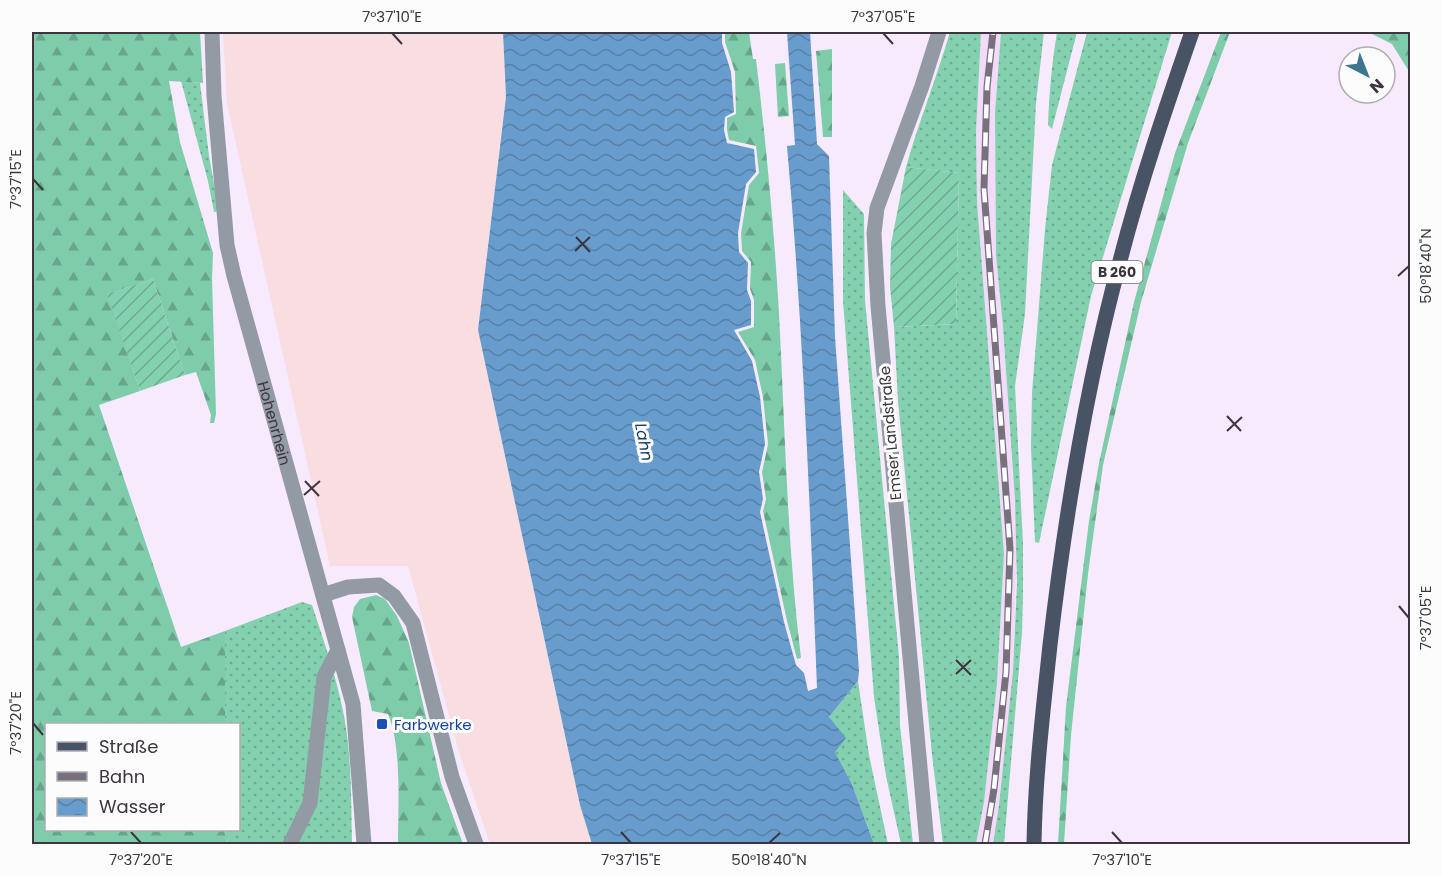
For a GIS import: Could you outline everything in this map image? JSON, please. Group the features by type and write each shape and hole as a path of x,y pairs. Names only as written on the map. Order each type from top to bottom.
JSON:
{"main road":[{"name":"B 260","path":"1034,844 1043,712 1067,519 1090,390 1119,262 1156,136 1192,32"}],"street":[{"name":"Hohenrhein","path":"212,32 214,96 227,245 353,704 364,844"},
{"name":"Emser Landstraße","path":"927,844 878,306 874,233 877,208 922,86 939,32"},
{"path":"323,595 348,587 379,585 394,596 413,623 452,777 476,844"},
{"path":"290,844 310,803 324,677 338,650"}],"shaded area":[{"path":"223,32 503,32 506,97 478,330 580,804 592,844 490,844 459,752 408,566 330,566 227,104"},
{"path":"981,32 1001,32 995,112 996,255 1017,544 1013,671 993,844 976,844 984,802 997,683 1004,554 977,202 976,132"}],"green space":[{"path":"32,32 200,32 203,83 169,81 180,142 213,253 216,414 214,423 210,423 211,415 196,372 185,375 153,279 108,294 140,391 99,405 181,647 225,631 225,723 45,723 45,831 224,831 227,844 32,844"},
{"path":"725,32 749,32 753,59 756,59 760,91 777,281 789,529 801,658 797,659 763,511 766,499 762,472 768,444 763,397 755,360 738,332 754,327 754,300 750,289 751,262 742,251 741,233 749,185 759,173 756,146 729,140 727,118 736,114 735,72 725,42"},
{"path":"950,32 981,32 976,132 977,202 1004,554 997,683 984,802 976,844 943,844 932,755 898,401 894,327 956,324 959,173 906,167"},
{"path":"1001,32 1044,32 1036,103 1025,314 1015,386 1023,544 1022,633 1004,844 993,844 1013,671 1017,583 1015,501 996,255 995,112"},
{"path":"1057,32 1077,32 1052,129 1048,125 1048,113"},
{"path":"1087,32 1172,32 1091,296 1039,543 1035,542 1031,447 1032,393 1045,229 1052,165"},
{"path":"1221,32 1230,32 1188,143 1141,302 1103,465 1088,574 1071,735 1064,844 1058,844 1066,707 1089,521 1099,463 1134,302 1175,153"},
{"path":"1368,32 1410,32 1410,73 1397,52 1397,45"},
{"path":"832,49 832,137 823,137 816,51"},
{"path":"785,63 789,116 778,117 775,64"},
{"path":"181,81 200,83 209,156 219,211 214,212"},
{"path":"906,167 959,173 956,324 894,327 890,287 891,244"},
{"path":"843,190 864,214 865,300 899,657 900,725 913,844 901,844 886,776 874,697 843,301"},
{"path":"153,279 185,375 140,391 107,294"},
{"path":"376,595 385,599 397,616 409,643 441,783 463,844 398,844 398,777 392,727 388,714 372,711 352,617 354,607 360,599"},
{"path":"302,602 312,605 330,660 347,732 352,844 227,844 224,831 240,831 240,723 225,723 225,631"},
{"path":"858,681 869,755 888,844 874,844 852,784 835,752 829,717"}],"water":[{"name":"Lahn","path":"503,32 722,32 722,43 731,72 734,112 725,117 724,130 727,143 754,149 756,172 746,184 738,233 739,252 748,263 747,290 751,301 751,325 734,330 752,361 760,397 765,444 759,472 763,499 760,512 784,622 796,665 804,673 808,691 817,688 802,349 787,146 795,145 787,32 810,32 817,144 829,156 835,337 859,671 858,681 829,717 846,738 835,752 852,784 874,844 592,844 580,805 478,330 506,97"}],"railway":[{"path":"985,844 994,789 1006,672 1010,549 984,189 987,87 993,32"}],"place":[{"name":"Farbwerke","path":"382,724"}]}
